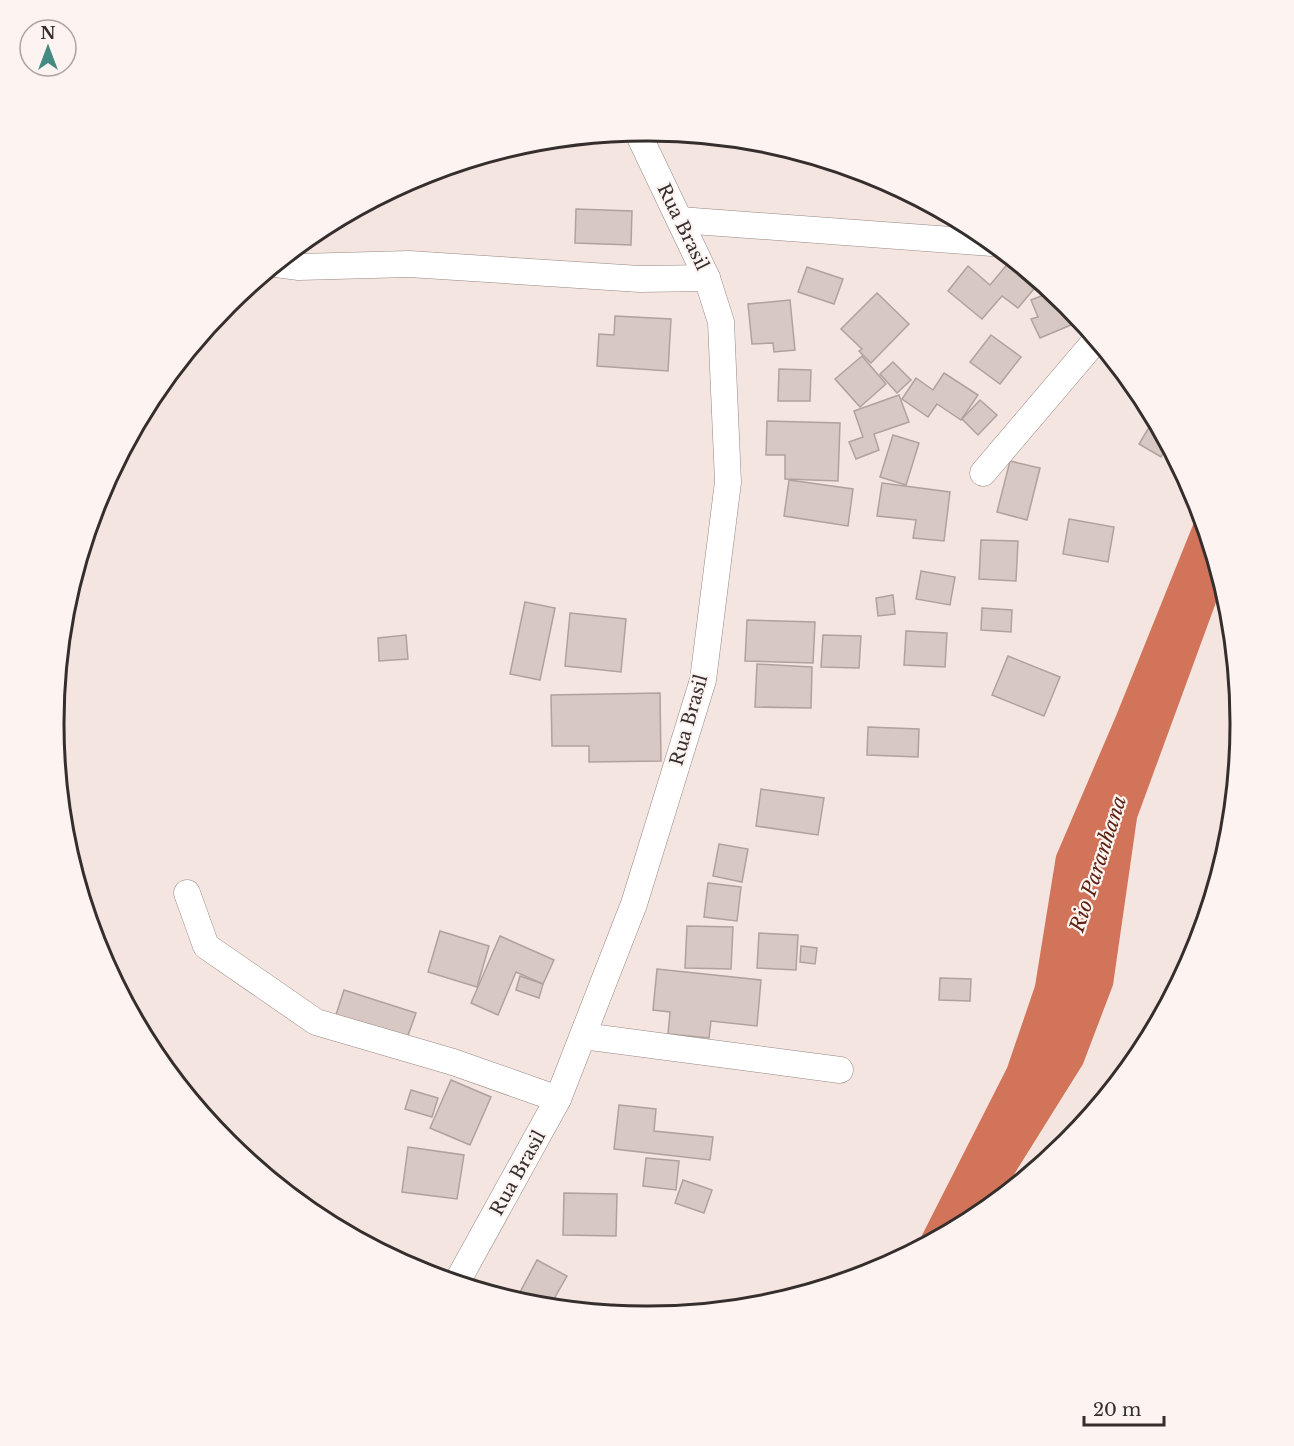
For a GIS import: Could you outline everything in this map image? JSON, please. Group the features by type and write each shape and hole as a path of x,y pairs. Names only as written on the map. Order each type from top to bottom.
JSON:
{"street":[{"name":"Rua Brasil","path":"462,1275 558,1099 634,904 703,680 729,482 721,322 707,278 641,140"},
{"path":"680,220 975,242"},
{"path":"287,265 300,267 409,264 640,279 707,278"},
{"path":"983,473 1091,346"},
{"path":"187,893 206,946 316,1022 453,1062 558,1099"},
{"path":"583,1036 840,1070"}],"water":[{"name":"Rio Paranhana","path":"1194,523 1210,572 1216,601 1137,818 1113,985 1083,1064 1013,1176 971,1207 922,1236 1007,1068 1035,986 1056,856 1116,716"}],"building":[{"path":"576,209 632,211 631,245 575,243"},
{"path":"1007,265 1034,288 1018,308 1002,296 982,319 948,291 968,266 990,285"},
{"path":"807,267 843,279 834,304 798,292"},
{"path":"877,293 909,324 871,363 859,351 862,349 841,329"},
{"path":"1042,295 1072,325 1040,338 1031,319 1038,317 1031,300"},
{"path":"790,300 795,350 774,352 773,343 752,344 748,304"},
{"path":"615,316 671,319 668,371 597,366 599,334 614,335"},
{"path":"991,335 1021,357 1000,384 970,362"},
{"path":"862,356 886,384 860,407 835,379"},
{"path":"893,362 911,380 897,393 880,374"},
{"path":"779,369 811,370 810,401 778,401"},
{"path":"944,373 978,395 961,420 937,404 928,417 902,399 916,378 933,390"},
{"path":"899,395 909,422 874,434 879,450 856,459 849,442 863,437 854,411"},
{"path":"980,400 997,415 978,435 962,419"},
{"path":"767,421 840,423 838,481 785,479 785,455 766,455"},
{"path":"1149,428 1163,454 1161,457 1139,444"},
{"path":"893,435 919,443 906,485 880,477"},
{"path":"1010,461 1040,468 1027,520 997,512"},
{"path":"789,480 853,489 848,526 784,516"},
{"path":"882,483 950,492 944,541 913,538 916,520 877,516"},
{"path":"1069,519 1114,527 1108,562 1063,554"},
{"path":"981,540 1018,541 1016,581 979,579"},
{"path":"921,571 955,577 950,605 916,599"},
{"path":"893,595 895,614 878,616 876,598"},
{"path":"525,602 555,608 540,680 510,674"},
{"path":"982,608 1012,610 1011,632 981,630"},
{"path":"570,613 626,619 621,672 565,666"},
{"path":"747,620 815,622 813,663 745,661"},
{"path":"906,631 947,633 945,667 904,665"},
{"path":"406,635 408,659 379,661 378,638"},
{"path":"823,635 861,636 859,668 821,667"},
{"path":"1008,656 1060,677 1044,716 992,695"},
{"path":"757,664 812,667 811,708 755,707"},
{"path":"660,693 661,761 589,762 589,746 552,746 551,695"},
{"path":"868,727 919,729 918,757 867,755"},
{"path":"761,789 824,798 818,835 756,826"},
{"path":"719,844 748,849 742,882 713,876"},
{"path":"708,883 741,887 737,921 704,917"},
{"path":"687,926 733,927 731,969 685,968"},
{"path":"440,931 489,946 477,987 428,972"},
{"path":"759,933 798,935 796,970 757,968"},
{"path":"500,936 554,960 543,984 516,972 498,1015 471,1003"},
{"path":"801,946 817,948 815,964 800,962"},
{"path":"657,969 761,980 757,1026 711,1021 709,1038 668,1034 670,1012 653,1010"},
{"path":"520,976 543,984 539,998 516,990"},
{"path":"940,978 971,979 970,1001 939,1000"},
{"path":"344,990 416,1013 406,1041 335,1018"},
{"path":"451,1080 491,1097 470,1145 430,1128"},
{"path":"411,1090 438,1098 432,1117 405,1109"},
{"path":"619,1105 656,1109 654,1131 713,1137 710,1160 614,1149"},
{"path":"408,1147 464,1155 457,1199 402,1192"},
{"path":"646,1158 679,1161 676,1190 643,1186"},
{"path":"683,1180 712,1190 704,1213 675,1203"},
{"path":"564,1193 617,1194 616,1236 563,1235"},
{"path":"537,1260 567,1276 555,1298 520,1291"}]}
